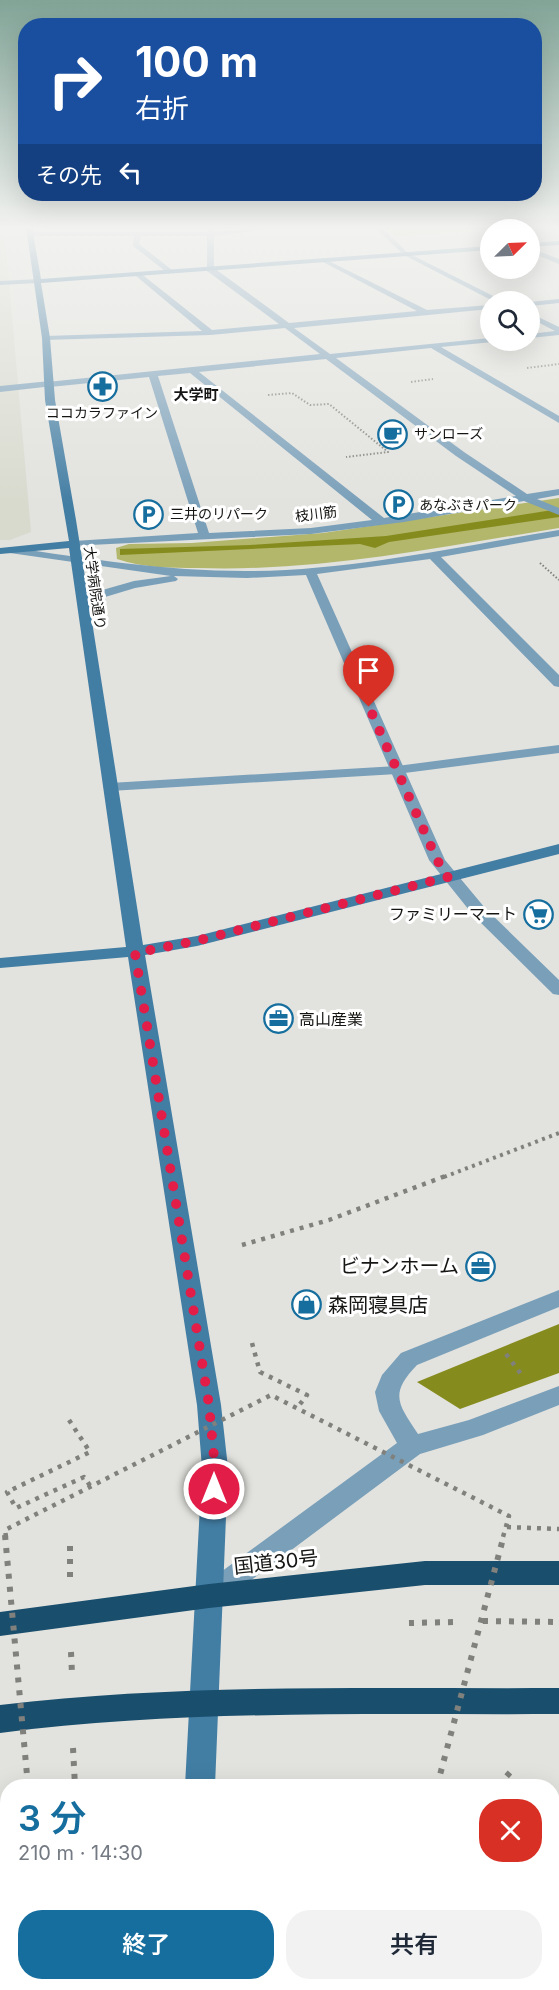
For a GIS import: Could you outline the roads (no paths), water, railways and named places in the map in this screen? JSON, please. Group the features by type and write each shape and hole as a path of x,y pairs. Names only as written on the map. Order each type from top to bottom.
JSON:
{"highway":[{"name":"国道30号","path":"0,1624 209,1596 425,1573 559,1573"},
{"path":"0,1719 72,1710 204,1702 559,1701"}],"street":[{"name":"大学病院通り","path":"43,320 50,400 74,544 135,953 209,1405 215,1468 200,1779"},
{"path":"194,320 210,333"},
{"path":"279,320 460,454 524,497 555,510"},
{"path":"46,338 210,333 353,320"},
{"path":"540,321 559,332"},
{"path":"540,335 559,332"},
{"path":"0,389 480,341"},
{"path":"433,346 559,420"},
{"path":"192,370 380,521"},
{"path":"152,374 156,380 205,537"},
{"path":"0,384 50,384"},
{"name":"枝川筋","path":"74,544 112,539 314,531 559,492"},
{"path":"5,551 134,569 203,574 310,570 432,554 559,533"},
{"path":"5,551 74,544"},
{"path":"432,554 559,683"},
{"path":"310,570 437,860 448,877 472,904 559,990"},
{"path":"82,600 134,585 203,574"},
{"path":"110,788 397,770 559,749"},
{"path":"0,963 70,960 135,953 196,941 559,849"},
{"path":"412,1446 386,1399 387,1386 397,1370 409,1359 559,1298"},
{"path":"209,1596 412,1446 474,1428 559,1395"}],"place":[{"name":"ココカラファイン","path":"102,386"},
{"name":"サンローズ","path":"393,434"},
{"name":"あなぶきパーク","path":"398,505"},
{"name":"三井のリパーク","path":"149,514"},
{"name":"ファミリーマート","path":"538,914"},
{"name":"高山産業","path":"278,1019"},
{"name":"ビナンホーム","path":"480,1266"},
{"name":"森岡寝具店","path":"307,1305"}],"district":[{"name":"大学町","path":"196,395"}]}
